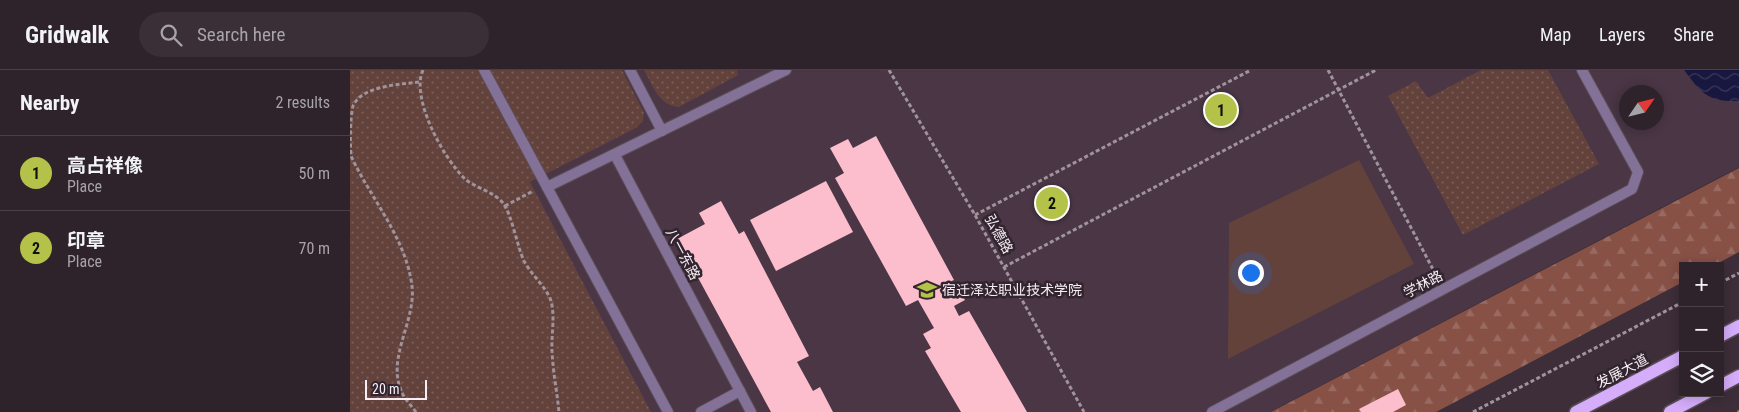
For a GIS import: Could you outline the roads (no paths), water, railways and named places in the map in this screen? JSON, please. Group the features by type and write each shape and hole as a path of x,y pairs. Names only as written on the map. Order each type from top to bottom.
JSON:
{"main road":[{"path":"1724,334 1739,326"},
{"name":"发展大道","path":"1576,412 1679,358"},
{"path":"1724,384 1739,376"},
{"path":"1671,412 1699,397"}],"lane":[{"path":"484,70 668,412"},
{"path":"630,70 662,131"},
{"path":"546,186 615,155 786,70"},
{"name":"学林路","path":"1212,412 1632,189 1638,172 1582,70"},
{"name":"八一东路","path":"615,155 751,412"},
{"path":"701,412 740,391"}],"water":[{"path":"1684,70 1739,70 1739,101 1720,100 1707,95 1701,91"}],"place":[{"name":"高占祥像","path":"1221,110"},
{"name":"印章","path":"1052,203"},
{"name":"宿迁泽达职业技术学院","path":"927,290"}]}
